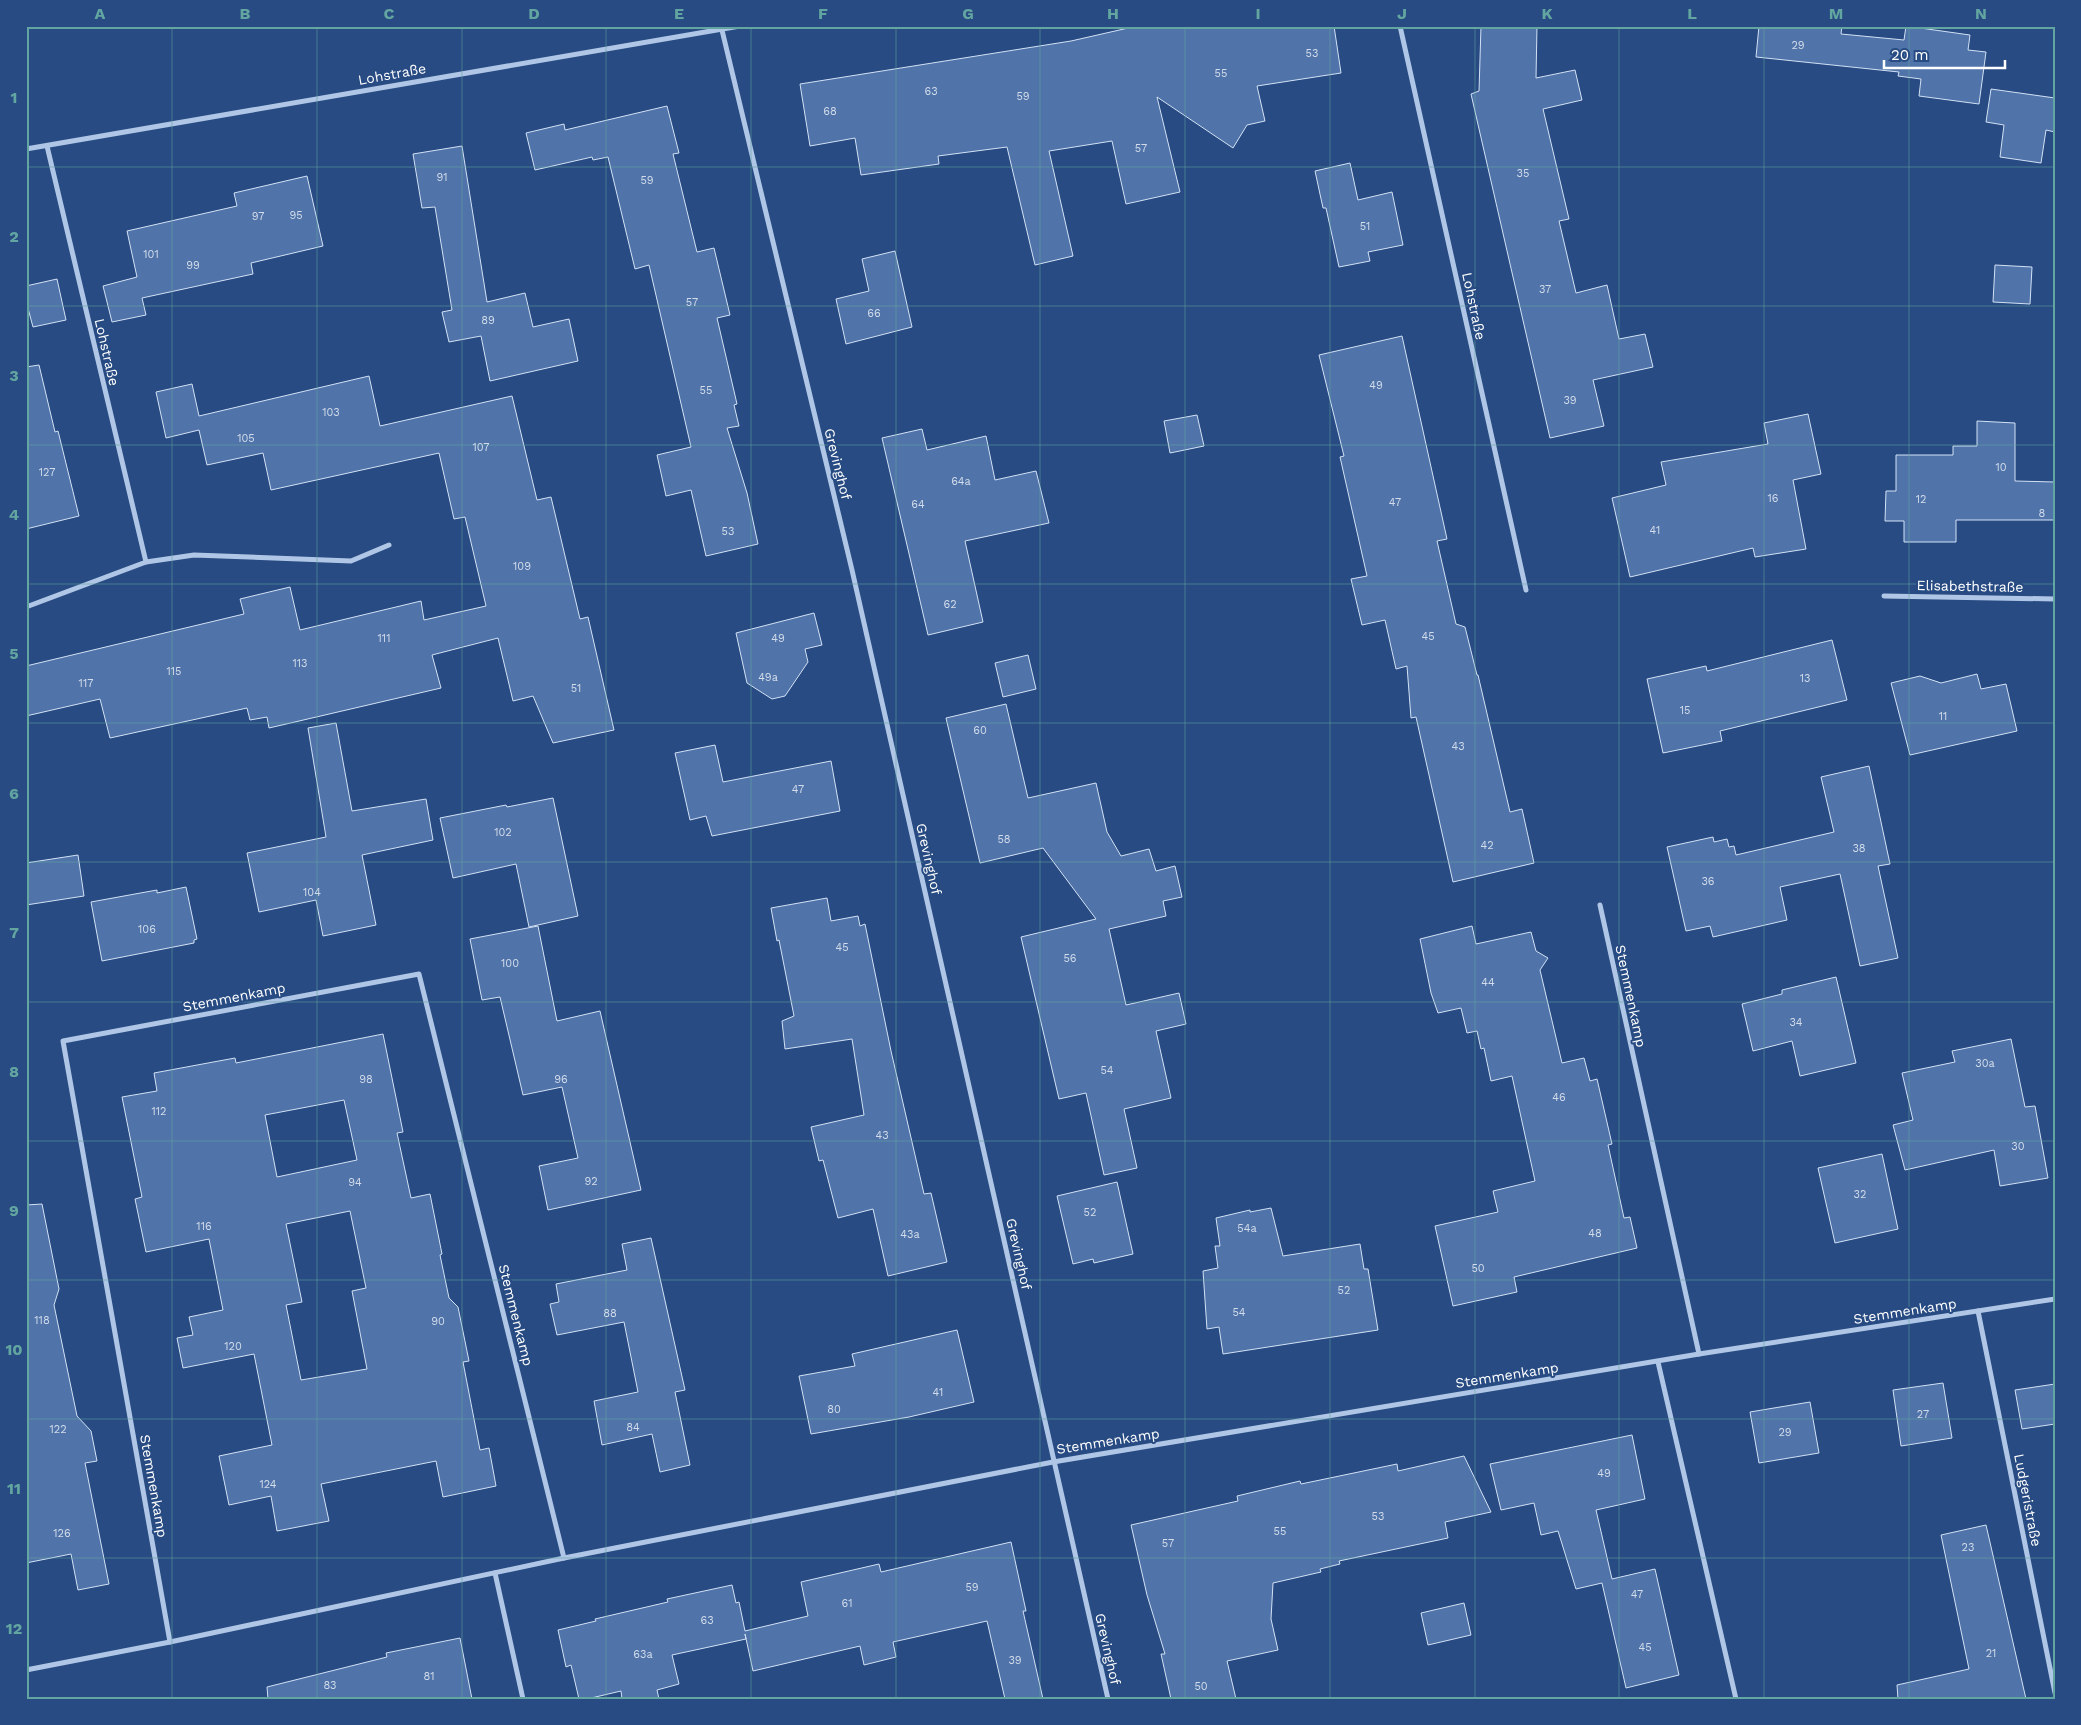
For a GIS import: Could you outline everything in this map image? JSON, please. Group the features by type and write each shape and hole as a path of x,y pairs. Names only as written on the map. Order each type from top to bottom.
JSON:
{"street":[{"name":"Lohstraße","path":"26,149 740,26"},
{"name":"Lohstraße","path":"1400,26 1526,590"},
{"name":"Grevinghof","path":"722,28 852,570 1108,1699"},
{"name":"Lohstraße","path":"47,146 146,562"},
{"path":"26,607 146,562 194,555 351,561 389,545"},
{"name":"Elisabethstraße","path":"1884,596 2055,599"},
{"name":"Stemmenkamp","path":"1600,906 1699,1354"},
{"name":"Stemmenkamp","path":"170,1642 63,1041 419,974 564,1558"},
{"name":"Stemmenkamp","path":"26,1670 170,1642 564,1558 1053,1462 1699,1354 2055,1299"},
{"name":"Ludgeristraße","path":"1978,1311 2055,1693"},
{"path":"1658,1362 1736,1699"},
{"path":"495,1573 523,1699"}],"building":[{"path":"1137,26 1334,26 1341,73 1257,86 1265,121 1247,125 1233,148 1157,97 1180,192 1126,204 1112,141 1049,151 1073,256 1035,265 1007,147 938,156 939,164 861,175 855,138 810,146 800,84 1071,41"},
{"path":"1481,26 1537,26 1536,78 1575,70 1582,100 1543,109 1569,219 1559,221 1576,293 1607,285 1619,339 1645,334 1653,367 1593,380 1604,426 1550,438 1471,94 1479,91"},
{"path":"1759,26 1842,26 1841,34 1904,40 1906,26 1970,35 1968,50 1986,52 1979,104 1919,96 1921,79 1898,76 1899,72 1756,57"},
{"path":"1991,89 2055,98 2055,132 2046,130 2041,163 2000,157 2004,125 1986,122"},
{"path":"667,106 679,153 673,154 697,252 714,248 730,315 717,318 737,404 734,405 739,426 727,428 747,493 758,544 706,556 691,490 666,496 657,455 691,447 649,265 635,269 608,157 593,160 592,157 535,170 526,133 564,124 565,130"},
{"path":"462,146 487,302 525,293 533,327 569,319 578,361 490,381 481,336 449,342 442,312 452,310 435,207 422,208 413,154"},
{"path":"1350,163 1358,200 1392,192 1403,245 1368,252 1370,261 1339,267 1326,208 1323,208 1315,171"},
{"path":"307,176 323,246 251,263 253,274 142,298 146,315 112,322 103,286 137,277 127,231 237,206 234,193"},
{"path":"895,251 912,327 846,344 836,299 869,291 862,259"},
{"path":"1995,265 2032,267 2030,304 1993,302"},
{"path":"57,279 66,320 33,327 26,301 26,286"},
{"path":"1402,336 1447,539 1437,541 1456,624 1465,627 1510,812 1522,809 1534,863 1453,882 1416,717 1411,718 1407,666 1396,669 1385,620 1362,625 1351,579 1367,576 1340,457 1344,456 1319,355"},
{"path":"39,365 55,432 58,431 79,516 26,529 26,367"},
{"path":"369,376 380,426 512,396 537,500 551,497 580,619 588,617 614,730 553,743 533,696 513,701 498,638 432,655 441,688 269,728 267,717 250,720 247,708 110,738 100,699 26,716 26,666 244,614 240,599 290,587 300,630 421,601 424,620 486,606 465,517 454,519 439,453 271,490 263,453 207,465 199,430 166,438 156,392 192,384 199,416"},
{"path":"1808,414 1821,474 1793,480 1806,549 1755,557 1753,548 1630,577 1612,498 1666,485 1661,462 1768,444 1764,423"},
{"path":"1197,415 1204,446 1170,453 1164,421"},
{"path":"1977,421 2015,423 2015,481 2055,482 2055,520 1956,520 1956,542 1904,542 1904,521 1885,521 1886,491 1896,491 1896,455 1953,455 1953,446 1977,446"},
{"path":"922,429 927,450 986,436 995,480 1036,471 1049,523 965,541 983,622 928,635 882,438"},
{"path":"814,613 822,645 805,649 808,662 785,696 772,699 747,683 736,633"},
{"path":"1832,640 1847,700 1720,731 1722,741 1663,753 1647,679 1706,666 1707,671"},
{"path":"1028,655 1036,689 1003,697 995,663"},
{"path":"1977,674 1981,689 2006,684 2017,731 1910,755 1891,683 1920,676 1941,683"},
{"path":"1006,704 1028,798 1096,783 1107,832 1121,856 1149,849 1156,871 1175,866 1182,897 1163,901 1166,916 1109,929 1126,1005 1179,993 1186,1024 1156,1031 1171,1098 1124,1109 1137,1168 1104,1175 1086,1093 1059,1099 1021,937 1096,919 1043,848 980,863 946,718"},
{"path":"336,723 352,811 426,799 433,840 362,855 376,925 323,936 316,900 259,912 247,853 326,837 308,728"},
{"path":"715,745 723,782 831,761 840,811 712,836 706,816 690,820 675,753"},
{"path":"1869,766 1890,864 1878,866 1898,958 1860,966 1840,874 1780,887 1787,920 1713,937 1710,926 1686,931 1667,847 1713,837 1714,842 1727,839 1729,847 1734,846 1736,855 1834,832 1821,777"},
{"path":"553,798 578,916 529,927 516,864 453,878 440,818"},
{"path":"78,855 84,896 26,905 26,863"},
{"path":"186,887 197,939 194,940 194,943 102,961 91,902 157,890 157,893"},
{"path":"827,898 831,921 858,916 860,926 865,924 891,1051 924,1194 931,1193 947,1262 888,1276 873,1209 838,1218 823,1160 819,1161 811,1127 864,1115 852,1039 785,1049 782,1021 794,1016 771,908"},
{"path":"538,926 557,1021 600,1011 641,1190 548,1210 539,1166 578,1158 562,1087 523,1095 500,997 482,1000 470,939"},
{"path":"1472,926 1476,944 1531,932 1536,951 1548,958 1540,970 1562,1063 1584,1058 1590,1081 1597,1079 1612,1144 1608,1145 1624,1218 1630,1217 1637,1248 1514,1277 1517,1292 1453,1306 1435,1226 1498,1212 1493,1191 1535,1181 1512,1076 1491,1081 1484,1048 1481,1049 1477,1031 1467,1033 1461,1008 1438,1013 1431,993 1420,939"},
{"path":"1836,977 1856,1063 1800,1076 1792,1041 1753,1051 1742,1004 1782,994 1782,990"},
{"path":"383,1034 403,1132 397,1133 411,1198 430,1194 449,1298 458,1307 469,1361 463,1362 480,1450 489,1448 496,1486 443,1497 436,1461 321,1484 329,1521 277,1531 271,1496 229,1505 219,1456 272,1445 254,1354 183,1368 177,1338 193,1335 189,1317 223,1310 209,1239 146,1252 135,1199 142,1197 122,1097 157,1091 154,1073 235,1058 236,1063","holes":["344,1100 357,1160 277,1177 265,1115","350,1211 366,1288 352,1291 367,1369 301,1380 286,1305 302,1302 286,1224"]},
{"path":"2011,1039 2025,1107 2035,1106 2048,1178 2000,1186 1994,1150 1905,1170 1893,1125 1913,1120 1902,1073 1955,1062 1952,1051"},
{"path":"1882,1154 1898,1229 1835,1243 1818,1168"},
{"path":"1117,1182 1133,1254 1094,1263 1093,1259 1073,1264 1057,1196"},
{"path":"42,1204 59,1289 54,1305 77,1416 91,1431 97,1461 85,1463 109,1584 78,1590 71,1554 26,1563 26,1205"},
{"path":"1271,1208 1283,1256 1360,1244 1364,1269 1368,1269 1378,1330 1223,1354 1219,1327 1207,1329 1203,1271 1218,1268 1215,1246 1220,1246 1216,1218 1250,1210 1250,1212"},
{"path":"651,1238 685,1390 675,1392 690,1465 660,1472 652,1434 602,1445 594,1401 638,1392 624,1322 557,1335 550,1304 559,1302 556,1284 627,1270 622,1244"},
{"path":"957,1330 974,1402 909,1417 811,1434 799,1376 855,1366 852,1354"},
{"path":"1943,1383 1952,1438 1901,1446 1893,1390"},
{"path":"2055,1384 2055,1424 2022,1429 2015,1390"},
{"path":"1810,1402 1819,1453 1759,1463 1750,1412"},
{"path":"1632,1435 1645,1499 1596,1510 1612,1579 1655,1569 1679,1675 1626,1688 1602,1583 1576,1589 1558,1531 1541,1535 1534,1503 1501,1510 1490,1464"},
{"path":"1464,1456 1491,1512 1445,1522 1448,1538 1339,1561 1340,1564 1320,1569 1321,1572 1273,1583 1271,1619 1278,1650 1227,1661 1236,1699 1171,1699 1161,1654 1165,1654 1147,1595 1131,1525 1238,1501 1237,1496 1300,1481 1301,1484 1397,1464 1398,1471"},
{"path":"1986,1525 2026,1699 1898,1699 1897,1685 1969,1669 1941,1535"},
{"path":"1011,1542 1026,1611 1023,1611 1043,1699 1005,1699 987,1621 893,1642 896,1657 864,1665 860,1646 753,1671 745,1634 746,1639 672,1655 679,1684 657,1690 659,1699 622,1699 621,1691 579,1699 571,1665 566,1667 558,1630 596,1621 595,1619 668,1602 667,1599 732,1585 736,1603 739,1602 745,1631 808,1616 801,1582 879,1564 881,1572"},
{"path":"1464,1603 1471,1635 1428,1645 1421,1613"},
{"path":"460,1638 472,1699 268,1699 267,1687 387,1657 386,1653"}]}
